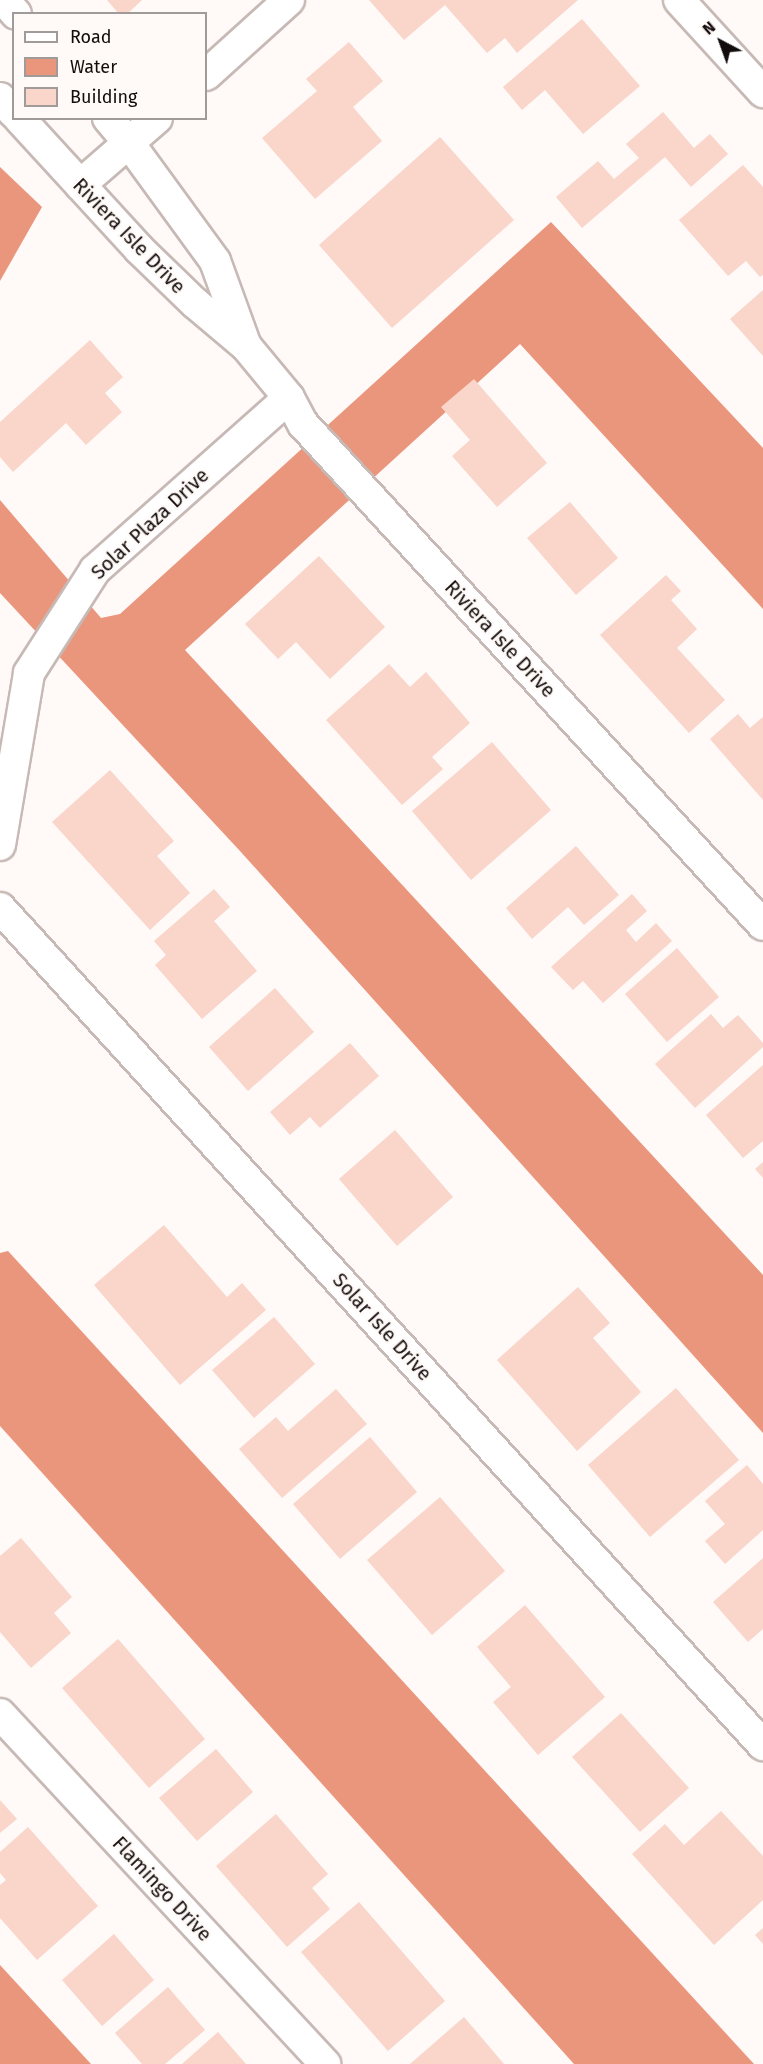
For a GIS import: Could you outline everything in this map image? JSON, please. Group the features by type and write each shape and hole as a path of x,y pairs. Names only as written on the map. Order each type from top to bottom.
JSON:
{"street":[{"path":"4,0 14,12"},
{"path":"207,74 290,0"},
{"path":"679,0 763,92"},
{"path":"0,98 12,111"},
{"name":"Riviera Isle Drive","path":"21,120 139,249 195,303 246,346 289,398 303,424 763,925"},
{"name":"Riviera Isle Drive","path":"110,120 215,261 246,346"},
{"path":"80,185 155,120"},
{"name":"Solar Plaza Drive","path":"0,845 29,673 95,570 289,398"},
{"name":"Solar Isle Drive","path":"0,908 763,1745"},
{"name":"Flamingo Drive","path":"0,1714 325,2064"}],"water":[{"path":"0,167 42,207 0,281"},
{"path":"551,222 763,448 763,609 520,344 185,650 763,1275 763,1433 240,851 0,593 0,500 101,618 120,614"},
{"path":"8,1251 754,2064 574,2064 0,1426 0,1253"},
{"path":"0,1965 91,2064 0,2064"}],"building":[{"path":"107,0 142,0 129,12 117,12"},
{"path":"369,0 578,0 517,53 505,38 487,53 445,5 404,40"},
{"path":"582,19 640,86 583,134 545,90 522,110 503,87"},
{"path":"349,42 383,81 353,107 382,141 315,199 262,138 317,91 306,79"},
{"path":"663,112 694,148 710,134 728,154 691,187 665,157 582,228 556,197 598,161 614,179 639,158 626,144"},
{"path":"440,137 514,220 392,328 319,245"},
{"path":"743,165 763,187 763,275 760,277 746,261 728,276 679,220"},
{"path":"763,290 763,356 730,319"},
{"path":"90,340 123,377 105,393 122,412 86,445 66,423 13,472 0,457 0,422"},
{"path":"474,379 547,463 497,507 452,456 470,440 441,407"},
{"path":"570,502 618,558 576,595 527,538"},
{"path":"319,556 385,627 330,679 296,642 278,659 245,624"},
{"path":"666,575 681,591 671,600 697,629 677,648 725,700 689,733 600,635"},
{"path":"389,664 410,687 426,672 470,723 432,757 443,769 402,805 326,720"},
{"path":"738,714 750,728 763,717 763,800 710,739"},
{"path":"492,742 551,810 471,880 412,811"},
{"path":"110,770 174,841 157,856 190,893 150,930 52,822"},
{"path":"576,846 619,895 584,925 568,907 532,939 506,908"},
{"path":"214,889 230,907 214,921 257,971 202,1019 155,965 166,955 154,941"},
{"path":"632,894 647,911 626,930 636,942 656,923 672,941 603,1003 583,981 573,990 551,967"},
{"path":"677,948 719,997 667,1042 625,994"},
{"path":"275,988 314,1032 248,1091 209,1047"},
{"path":"711,1014 723,1028 738,1015 763,1043 763,1047 695,1108 655,1064"},
{"path":"350,1043 379,1076 320,1128 310,1117 290,1135 270,1112"},
{"path":"763,1065 763,1141 743,1158 706,1115"},
{"path":"395,1130 453,1197 397,1246 339,1179"},
{"path":"763,1162 763,1178 755,1169"},
{"path":"164,1225 227,1297 242,1283 266,1310 180,1385 94,1285"},
{"path":"578,1287 610,1323 593,1338 641,1392 577,1451 497,1360"},
{"path":"274,1317 315,1364 254,1418 212,1370"},
{"path":"676,1388 739,1460 650,1537 588,1465"},
{"path":"336,1389 367,1424 282,1498 239,1449 276,1417 288,1431"},
{"path":"370,1437 417,1492 340,1559 293,1504"},
{"path":"747,1465 763,1484 763,1530 725,1564 705,1541 725,1524 705,1501"},
{"path":"440,1497 505,1571 432,1635 367,1560"},
{"path":"21,1538 72,1597 54,1613 71,1633 31,1668 0,1632 0,1556"},
{"path":"763,1558 763,1629 748,1642 713,1602"},
{"path":"525,1605 605,1697 538,1755 493,1702 511,1687 477,1647"},
{"path":"118,1639 205,1739 149,1788 62,1688"},
{"path":"621,1713 689,1788 640,1832 572,1757"},
{"path":"216,1749 253,1792 197,1841 159,1798"},
{"path":"0,1800 17,1819 0,1833"},
{"path":"721,1811 763,1856 763,1900 714,1945 632,1854 665,1824 684,1845"},
{"path":"276,1814 328,1874 312,1888 330,1909 287,1947 216,1866"},
{"path":"28,1827 98,1906 37,1960 0,1918 0,1885 6,1880 0,1873 0,1852"},
{"path":"359,1902 445,2001 388,2051 301,1952"},
{"path":"763,1928 763,1944 755,1935"},
{"path":"114,1934 154,1980 102,2026 62,1980"},
{"path":"168,1987 205,2030 165,2064 142,2064 115,2033"},
{"path":"464,2017 504,2064 410,2064"},
{"path":"218,2032 246,2064 182,2064"}]}
